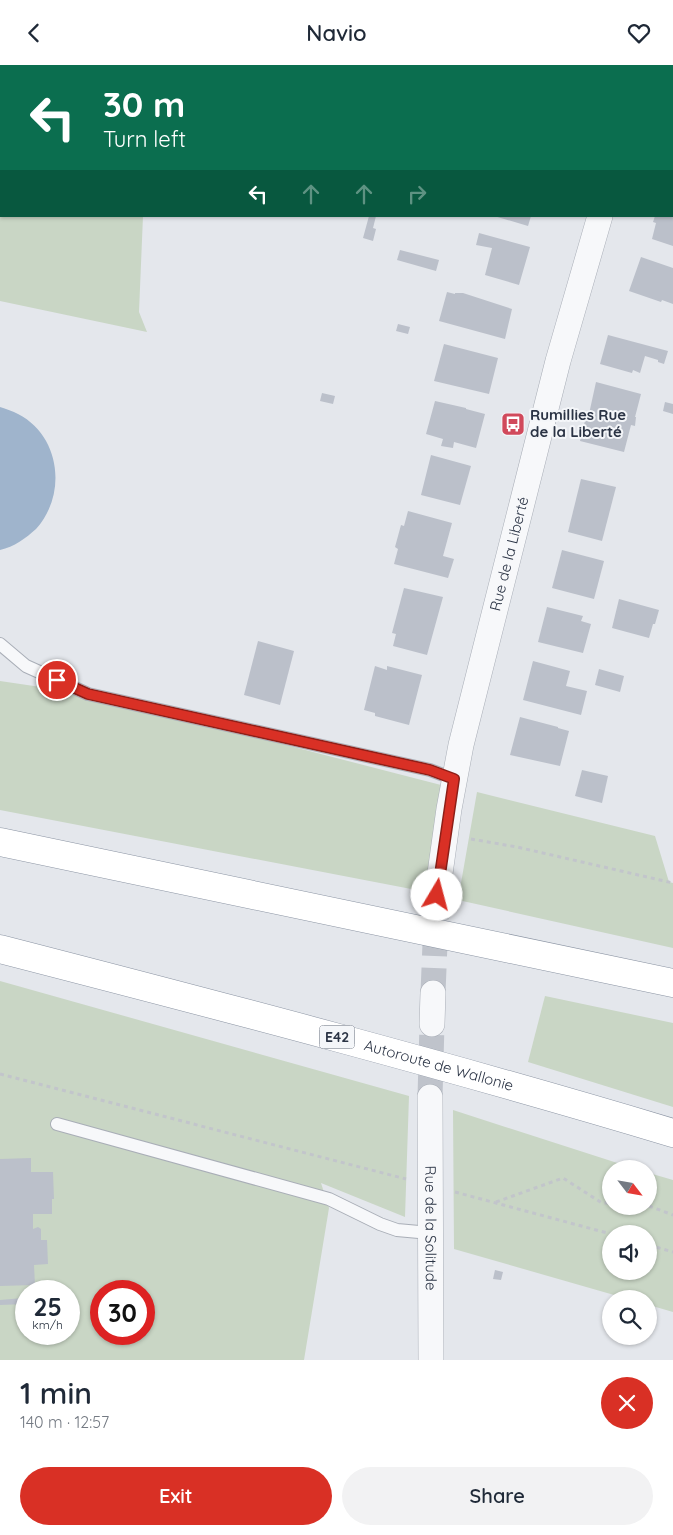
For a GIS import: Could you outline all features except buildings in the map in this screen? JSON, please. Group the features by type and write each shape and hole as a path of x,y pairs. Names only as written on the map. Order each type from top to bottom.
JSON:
{"highway":[{"path":"0,842 673,983"},
{"name":"Autoroute de Wallonie","path":"0,949 238,1010 673,1133"}],"street":[{"name":"Rue de la Liberté","path":"437,895 454,779 465,726 558,361 600,217"},
{"path":"432,1023 434,993"},
{"name":"Rue de la Solitude","path":"430,1097 431,1360"}],"lane":[{"path":"0,644 26,666 88,694 430,770 454,779"},
{"path":"57,1125 329,1199 380,1224 397,1230 430,1233"}],"path":[{"path":"445,835 517,847 673,883"},
{"path":"0,1074 496,1202 602,1231"},
{"path":"496,1202 563,1178 602,1203"},
{"path":"658,1209 673,1215"},
{"path":"657,1247 673,1252"}],"green space":[{"path":"0,217 143,217 139,312 147,332 0,301"},
{"path":"0,681 88,694 441,785 432,893 0,810"},
{"path":"477,792 655,836 669,882 673,883 673,948 458,900"},
{"path":"0,981 409,1096 405,1217 321,1183 329,1208 304,1360 0,1360"},
{"path":"545,996 673,1023 673,1107 528,1062"},
{"path":"453,1110 608,1160 602,1160 602,1215 658,1215 658,1176 673,1180 673,1312 657,1307 657,1290 602,1290 602,1292 454,1249"}],"water":[{"path":"0,407 18,414 32,424 43,436 51,451 55,467 55,483 52,500 46,515 36,529 20,542 0,550"}],"tunnel":[{"path":"433,993 437,895"},
{"path":"430,1097 432,1024"}],"place":[{"name":"Rumillies Rue de la Liberté","path":"513,424"}],"route":[{"path":"57,680 88,694 430,770 454,779 437,895"}]}
